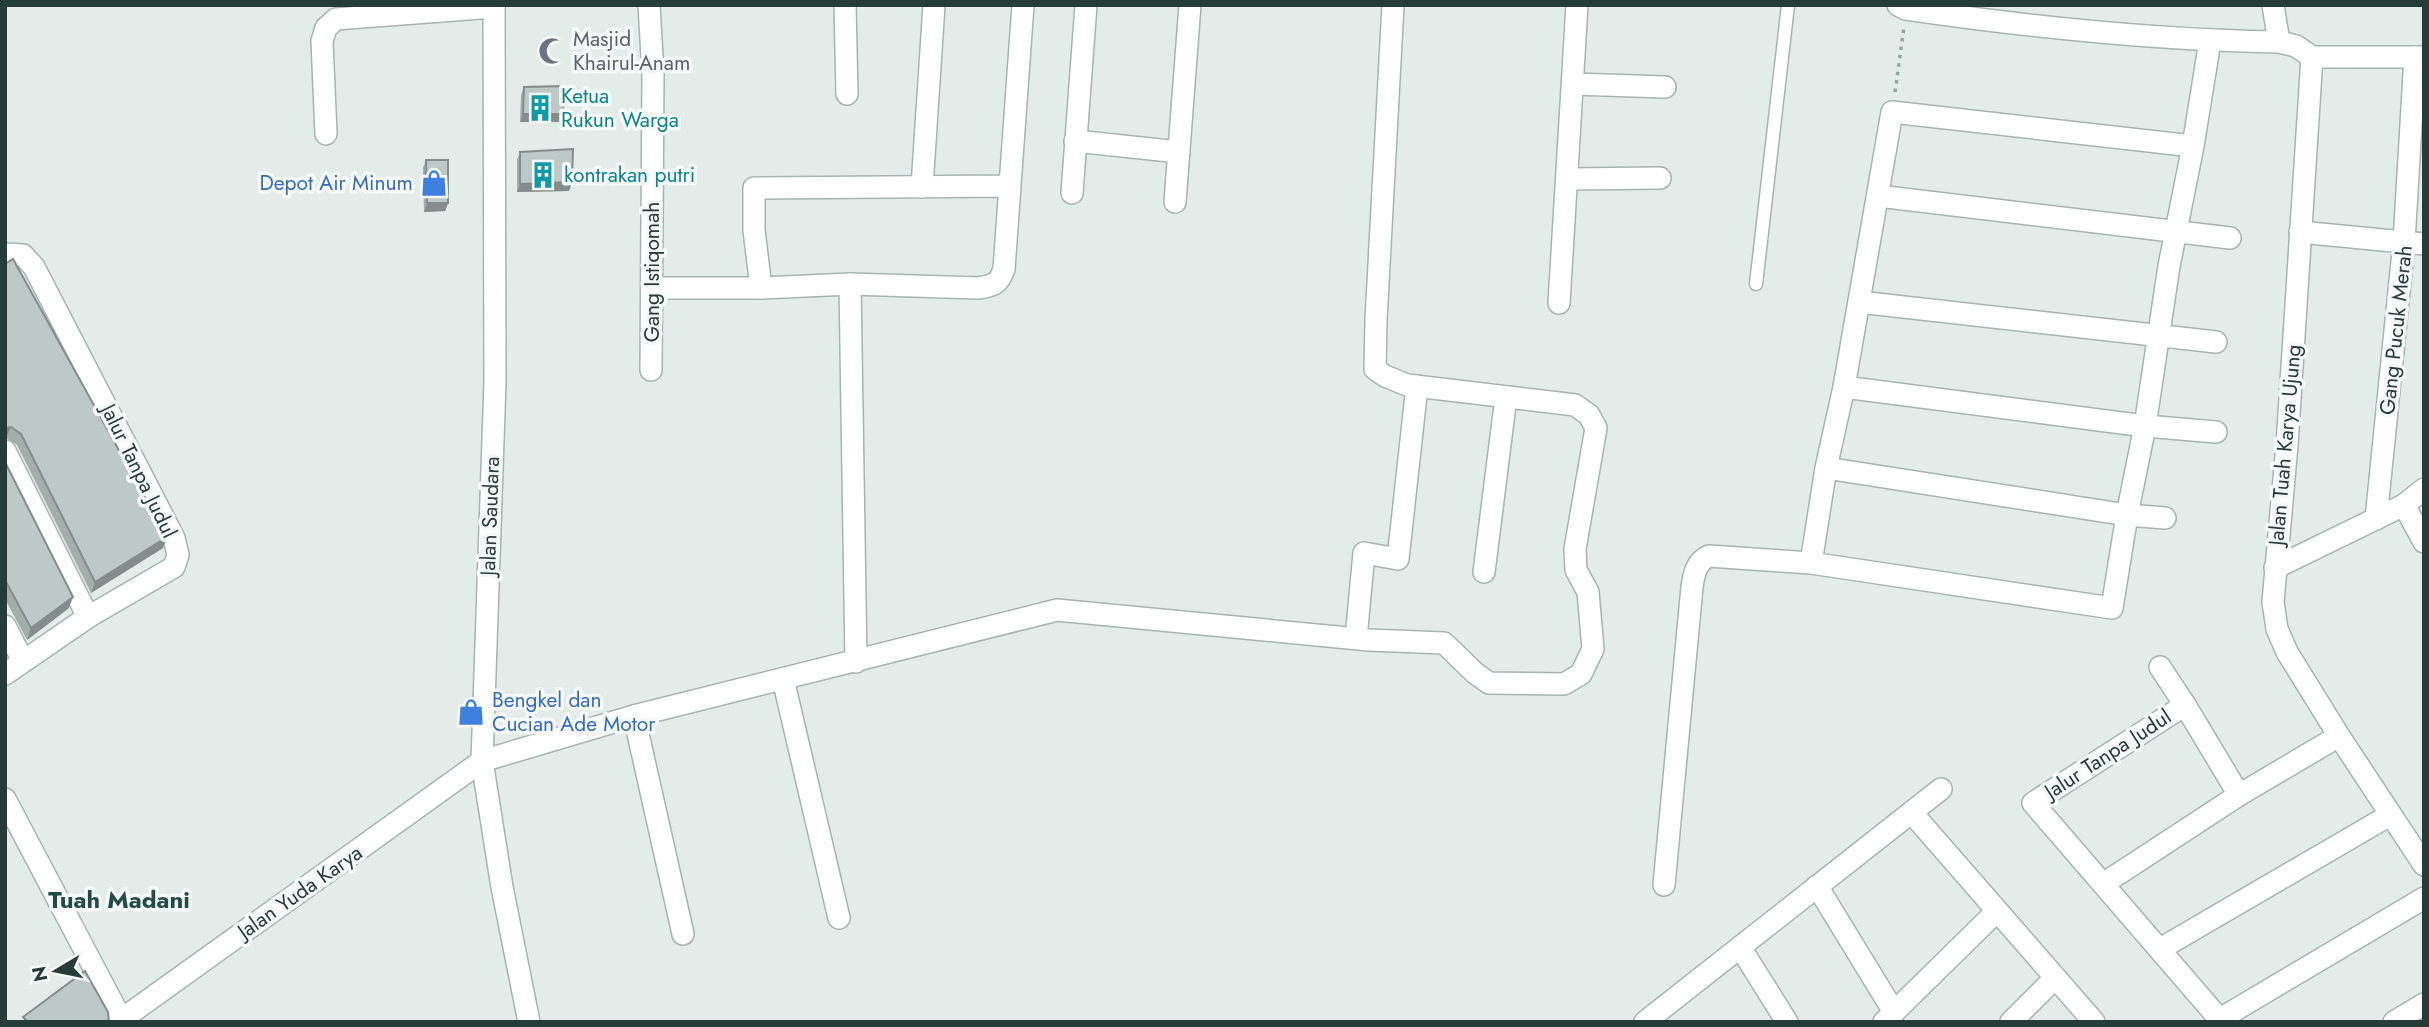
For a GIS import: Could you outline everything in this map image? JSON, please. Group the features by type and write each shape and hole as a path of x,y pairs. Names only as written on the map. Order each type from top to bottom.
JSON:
{"street":[{"name":"Gang Istiqomah","path":"649,5 653,74 651,370"},
{"path":"845,5 847,94"},
{"path":"922,187 934,5"},
{"path":"652,288 761,288 850,284 993,286 1000,280 1004,269 1023,5"},
{"path":"1072,193 1086,5"},
{"path":"1175,202 1190,5"},
{"path":"1393,5 1375,369 1407,385 1506,397 1484,572"},
{"path":"1559,303 1577,5"},
{"path":"2273,5 2280,42"},
{"path":"326,134 323,41 326,27 336,19 494,6"},
{"name":"Jalan Saudara","path":"494,6 495,382 482,761 502,887 529,1022"},
{"path":"1902,7 2010,24 2210,41 2280,42 2296,46 2312,57 2420,57"},
{"path":"1664,885 1691,601 1696,569 1702,559 1709,556 1811,563 2112,608 2145,426 2157,335 2210,41"},
{"name":"Jalan Tuah Karya Ujung","path":"2312,57 2287,445 2273,602 2277,629 2287,652 2424,865"},
{"name":"Gang Pucuk Merah","path":"2376,519 2414,243 2420,57"},
{"path":"1573,84 1665,88"},
{"path":"1811,563 1892,111 2193,146"},
{"path":"1076,141 1179,152"},
{"path":"1567,179 1660,178"},
{"path":"761,288 754,230 754,188 1009,186"},
{"path":"1878,197 2230,238"},
{"path":"2300,232 2414,243"},
{"name":"Jalur Tanpa Judul","path":"5,254 23,255 34,267 174,538 178,555 174,567 88,617 5,674"},
{"path":"850,284 856,662"},
{"path":"1859,302 2216,342"},
{"path":"1356,638 1364,553 1398,558 1417,386"},
{"path":"1844,387 2145,426 2216,432"},
{"name":"Jalan Yuda Karya","path":"119,1021 482,761 634,716 1057,610 1356,638 1444,643 1489,683 1564,684 1581,674 1593,649 1588,592 1576,570 1575,549 1596,428 1589,415 1575,405 1506,397"},
{"path":"5,451 88,617"},
{"path":"1826,468 2165,518"},
{"path":"2275,568 2404,505 2424,489"},
{"path":"2404,505 2424,542"},
{"path":"5,626 23,661"},
{"path":"2160,667 2185,705"},
{"path":"783,679 839,918"},
{"name":"Jalur Tanpa Judul","path":"2239,795 2185,705 2033,803 2221,1021 2424,898"},
{"path":"634,716 683,934"},
{"path":"2103,884 2239,795 2339,736"},
{"path":"1658,1018 1740,947 1941,789"},
{"path":"5,799 119,1021"},
{"path":"1912,813 2094,1022"},
{"path":"2160,949 2390,815"},
{"path":"1816,886 1889,1017 1996,912"},
{"path":"1740,947 1787,1022"},
{"path":"2011,1022 2055,978"},
{"path":"2394,1022 2424,1004"}],"lane":[{"path":"1756,284 1788,5"}],"path":[{"path":"1892,111 1902,7"}],"building":[{"name":"Ketua Rukun Warga","path":"564,86 563,114 523,114 524,87"},
{"name":"kontrakan putri","path":"573,149 572,182 520,184 520,152"},
{"name":"Depot Air Minum","path":"426,160 448,160 448,203 427,203"},
{"path":"13,259 167,537 95,582 21,434 11,427 5,428 5,264"},
{"path":"5,462 73,597 31,628 5,580"},
{"path":"85,971 108,1012 109,1022 28,1022 23,1017"}],"place":[{"name":"Masjid Khairul-Anam","path":"552,51"},
{"name":"Ketua Rukun Warga","path":"540,108"},
{"name":"kontrakan putri","path":"543,175"},
{"name":"Depot Air Minum","path":"434,183"},
{"name":"Bengkel dan Cucian Ade Motor","path":"471,712"}],"district":[{"name":"Tuah Madani","path":"119,900"}]}
